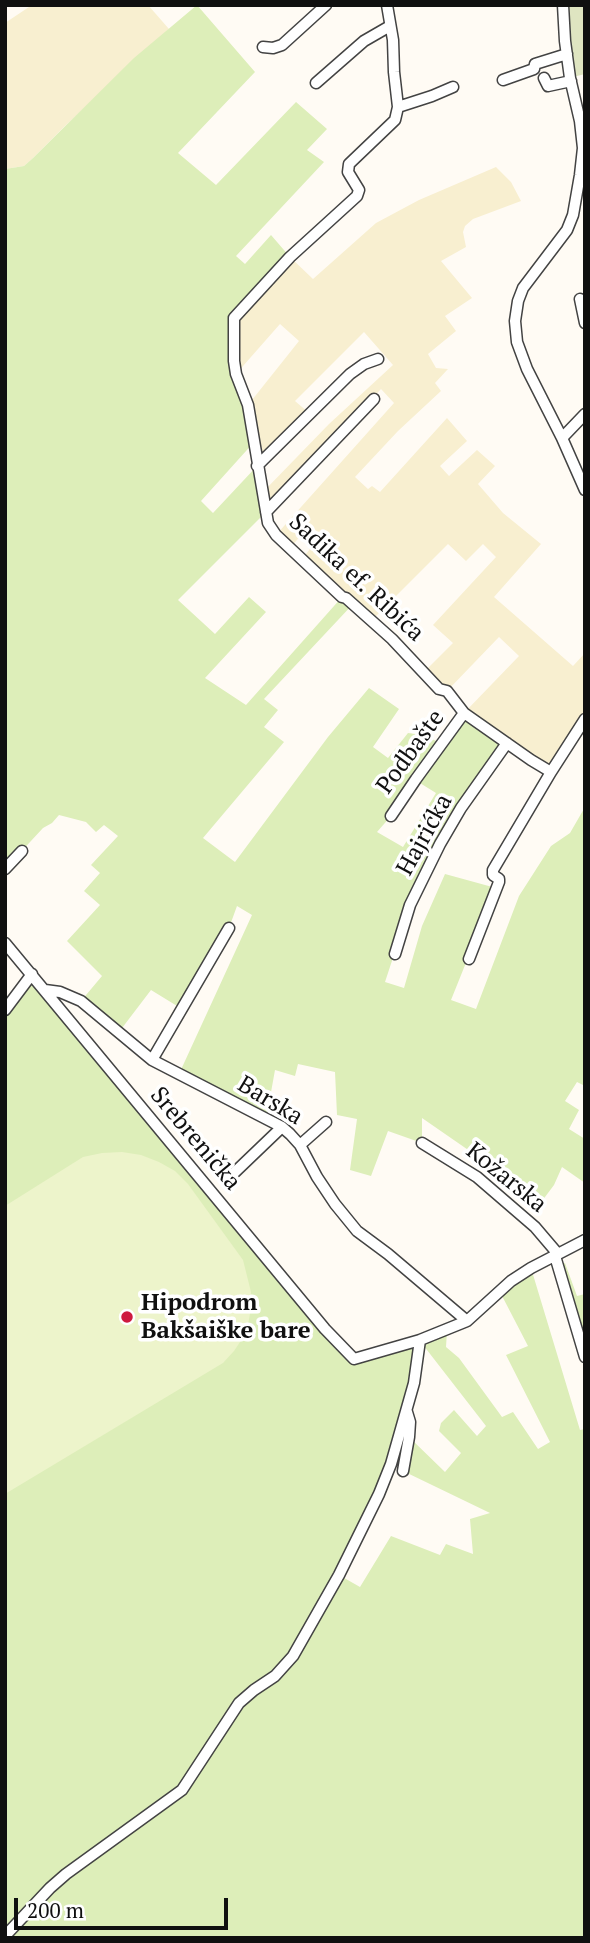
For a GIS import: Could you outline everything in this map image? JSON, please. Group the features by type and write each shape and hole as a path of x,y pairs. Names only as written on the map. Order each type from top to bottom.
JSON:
{"street":[{"path":"263,47 282,45 326,5"},
{"path":"387,5 398,107 453,87"},
{"path":"563,5 567,54 583,148 573,215 559,242 523,288 515,321 517,342 527,369 585,490"},
{"path":"316,83 364,41 390,26"},
{"path":"503,80 534,68 535,64 567,54"},
{"path":"544,78 548,86 571,82"},
{"name":"Sadika ef. Ribića","path":"398,107 395,120 349,164 348,172 359,194 290,257 233,318 236,374 247,405 255,441 266,512 271,529 283,542 392,639 439,689 447,691 464,713 506,744 547,769"},
{"path":"580,299 585,323"},
{"path":"257,466 350,374 378,359"},
{"path":"266,512 374,399"},
{"path":"562,438 585,414"},
{"name":"Podbašte","path":"391,816 464,713"},
{"path":"469,959 499,882 493,870 547,769 585,719"},
{"name":"Hajrićka","path":"395,954 410,905 440,844 461,808 506,744"},
{"path":"5,869 22,851"},
{"path":"152,1060 229,928"},
{"name":"Srebrenička","path":"5,943 325,1329 354,1359 420,1340"},
{"path":"5,1010 32,974"},
{"name":"Barska","path":"45,990 60,992 81,1002 152,1060 282,1128 300,1144 317,1177 351,1224 467,1321"},
{"path":"300,1144 326,1122"},
{"path":"234,1173 282,1128"},
{"name":"Kožarska","path":"422,1143 477,1177 535,1227 556,1255"},
{"path":"5,1936 66,1874 181,1790 239,1703 275,1676 293,1656 339,1576 379,1494 391,1464 414,1382 420,1340 467,1321 531,1268 585,1240"},
{"path":"556,1255 585,1357"},
{"path":"403,1472 410,1423 406,1409"}],"shaded area":[{"path":"32,5 148,5 169,29 24,166 5,169 5,23"},
{"path":"496,167 511,182 521,201 473,219 463,232 466,247 441,261 472,298 445,316 456,331 428,354 436,368 448,369 435,383 441,391 398,431 355,477 368,489 372,486 380,492 447,418 467,441 440,466 449,476 477,450 495,466 478,484 503,513 541,544 494,597 573,666 585,653 585,719 551,772 464,713 519,656 499,637 447,691 424,672 453,643 433,625 496,557 483,544 466,561 448,544 372,620 302,559 321,535 310,525 290,548 276,535 394,403 381,389 266,512 263,492 329,424 393,365 364,332 295,401 309,413 257,466 248,405 299,341 280,324 236,374 234,318 290,257 313,279 376,223 419,200"}],"green space":[{"path":"197,5 255,72 178,153 216,185 296,102 327,129 307,150 324,162 236,256 245,264 271,235 290,257 234,316 233,337 255,441 201,501 213,513 257,466 266,512 178,600 215,634 249,597 266,612 205,678 246,705 342,597 353,604 264,699 278,710 264,727 284,742 203,838 235,862 328,737 369,688 399,709 373,747 388,758 408,733 424,735 442,744 464,713 507,743 461,808 410,906 385,982 404,988 422,926 445,874 496,888 451,1000 476,1009 519,896 551,846 570,833 585,807 585,1086 577,1082 565,1101 579,1110 569,1129 585,1139 585,1183 562,1167 554,1185 542,1201 422,1118 422,1143 388,1131 371,1176 350,1170 357,1119 337,1115 335,1072 298,1064 295,1076 275,1070 266,1120 179,1074 252,915 237,906 229,928 182,1009 151,990 119,1032 81,1001 102,976 67,941 100,905 84,891 100,873 91,865 118,836 104,825 96,832 86,822 59,815 43,828 5,869 5,169 24,166 134,58","holes":["415,780 436,793 403,847 377,832"]},
{"path":"569,5 585,5 585,74 573,77 569,60"},
{"path":"32,974 354,1359 447,1331 446,1347 459,1358 502,1417 513,1412 538,1449 550,1442 506,1355 528,1346 500,1292 531,1268 580,1430 585,1429 585,1938 5,1938 5,1010","holes":["420,1341 486,1426 477,1436 454,1410 441,1423 439,1431 461,1453 445,1472 409,1437 403,1471 490,1513 470,1519 473,1554 446,1544 440,1555 391,1536 360,1587 339,1575 391,1463"]},
{"name":"Hipodrom Bakšaiške bare","path":"122,1152 159,1162 175,1171 188,1184 243,1260 251,1292 248,1325 242,1339 223,1363 5,1494 5,1206 83,1157"},
{"path":"565,1263 577,1296 585,1294 585,1357 558,1266"}],"place":[{"name":"Hipodrom Bakšaiške bare","path":"127,1317"}]}
